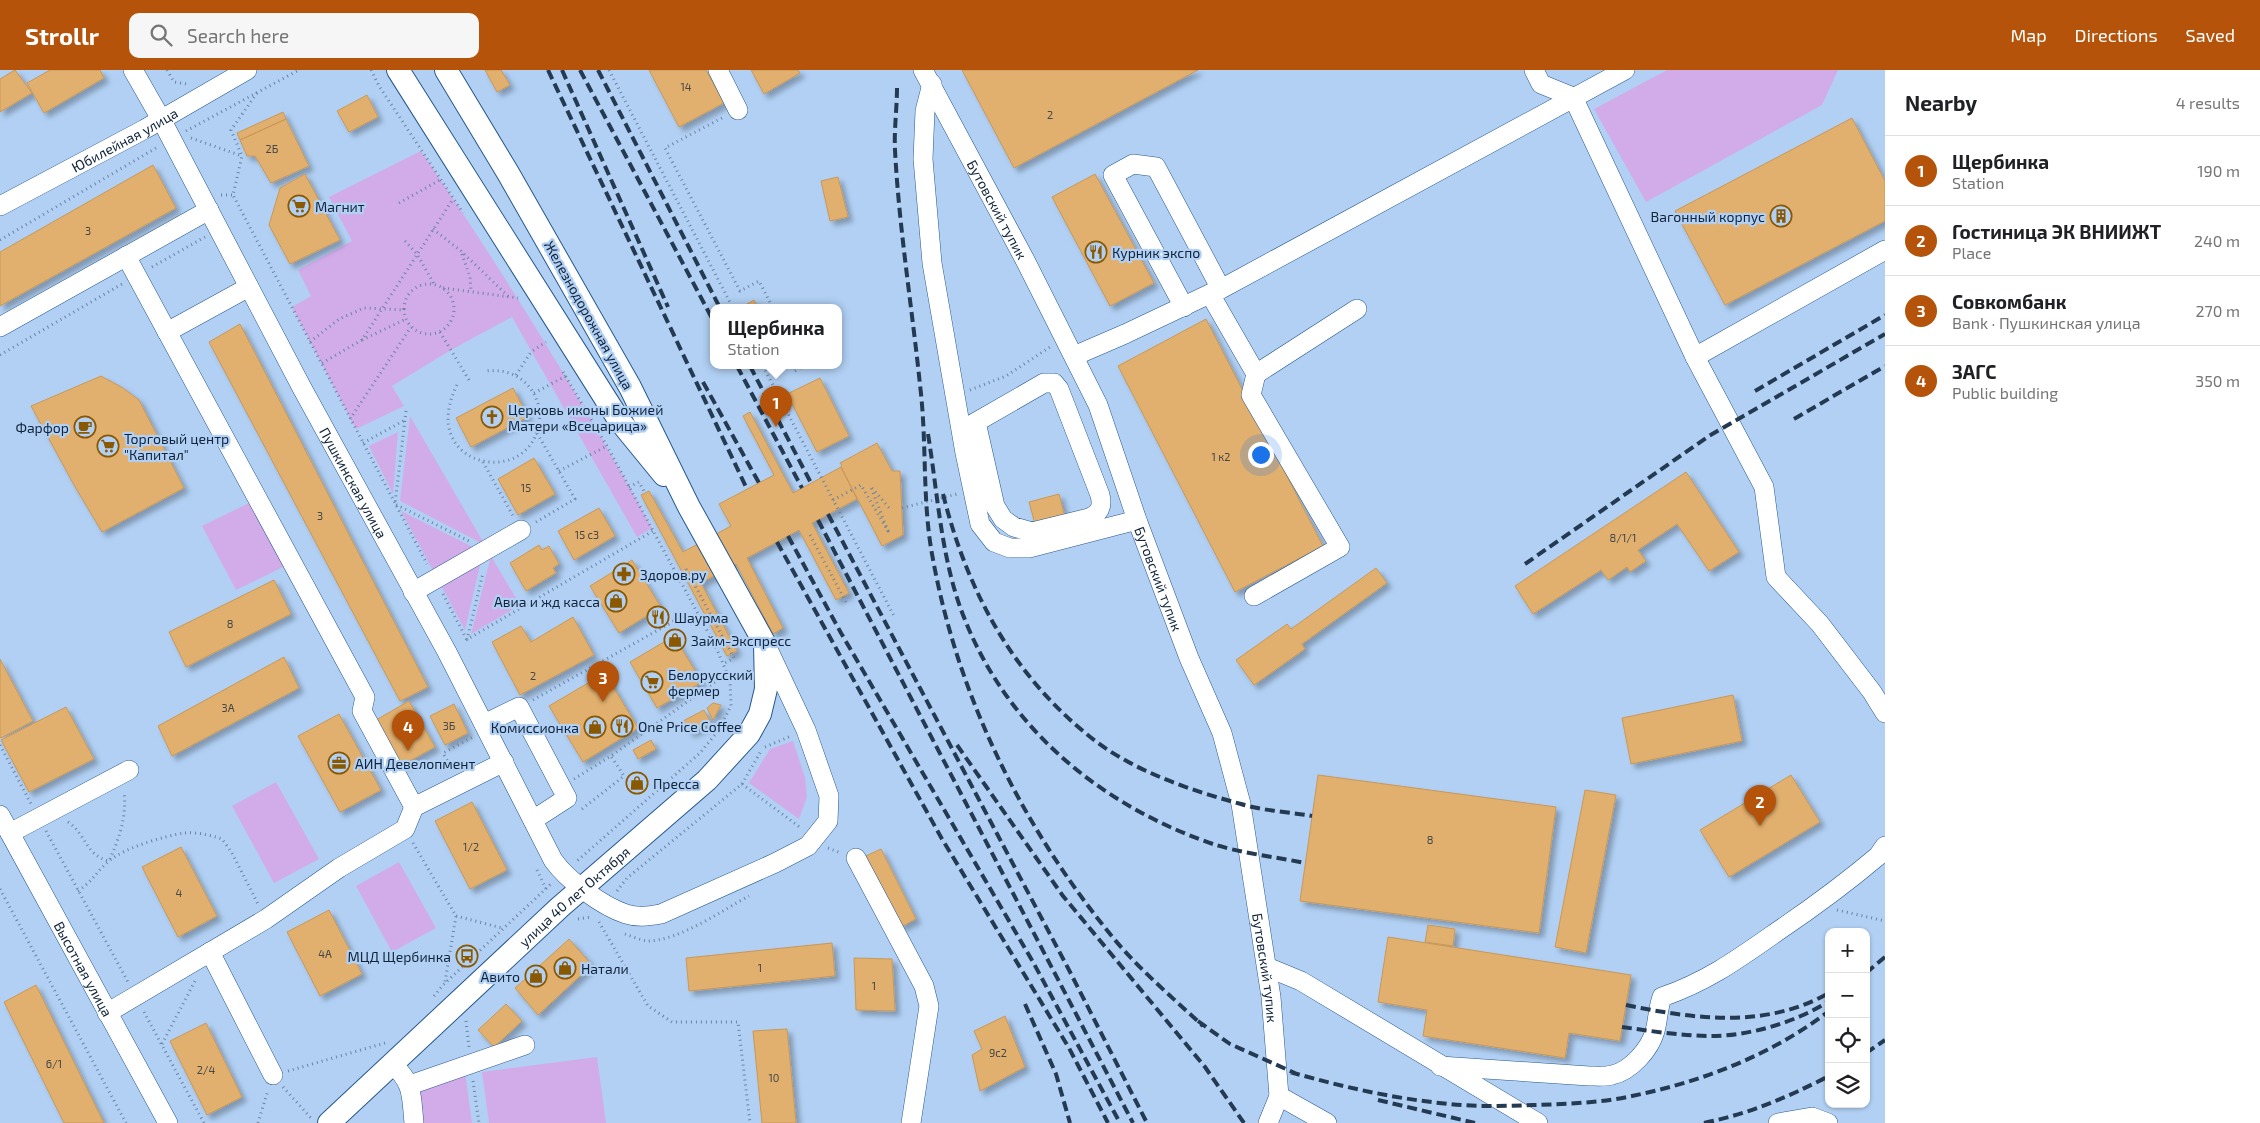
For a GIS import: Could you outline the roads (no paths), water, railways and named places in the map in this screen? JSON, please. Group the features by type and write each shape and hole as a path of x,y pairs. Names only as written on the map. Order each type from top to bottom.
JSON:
{"main road":[{"path":"398,70 619,420 689,507"},
{"name":"Железнодорожная улица","path":"446,70 508,173 625,379 689,507 765,644"},
{"name":"улица 40 лет Октября","path":"320,1117 392,1063 582,888 707,780 749,734 760,714 766,689 765,644"}],"street":[{"name":"Пушкинская улица","path":"133,70 212,202 219,229 249,287 447,652 479,730 504,762 552,860 562,873 582,888 627,915 644,917 661,914 775,863 808,846 828,821 829,796 806,730 765,644"},
{"name":"Юбилейная улица","path":"0,206 247,70"},
{"path":"718,70 738,110"},
{"path":"1534,70 1541,84 1573,97 1695,358 1764,487 1776,577 1820,624 1872,692 1885,714"},
{"path":"1074,356 1216,292 1625,70"},
{"path":"927,77 923,159 924,188 932,263 955,394 969,426 995,506 1003,519 1014,527 1032,532 1089,518 1097,514 1102,507 1100,495 1059,389 1054,383 1044,383 969,426"},
{"name":"Бутовский тупик","path":"927,77 1098,404 1137,520 1189,658 1222,733 1241,804 1273,1017 1279,1096 1268,1123"},
{"path":"1184,307 1113,174 1133,164 1156,167 1256,374"},
{"path":"0,327 126,256 212,202"},
{"path":"1695,358 1885,250"},
{"path":"126,256 364,697 362,711 414,807"},
{"path":"167,332 249,287"},
{"path":"1254,596 1340,547 1250,395 1256,374 1357,309"},
{"path":"969,426 980,524 994,542 1010,548 1029,548 1137,520"},
{"path":"413,592 521,530"},
{"path":"479,730 519,707 567,798 532,820"},
{"path":"107,1013 266,919 339,868 405,829 414,807 504,762"},
{"path":"10,833 126,772"},
{"name":"Высотная улица","path":"0,815 168,1123"},
{"path":"1440,1066 1589,1076 1613,1075 1629,1067 1647,1048 1655,1032 1657,1011 1662,997 1689,988 1727,968 1817,905 1878,856 1885,846"},
{"path":"856,858 924,986 929,1006 911,1123"},
{"path":"210,952 273,1075"},
{"path":"1267,967 1301,981 1538,1123"},
{"path":"410,1085 525,1045"},
{"path":"392,1063 406,1076 410,1085 414,1123"},
{"path":"1279,1096 1327,1123"},
{"path":"1778,1123 1812,1117 1828,1123"}],"railway":[{"path":"548,70 747,489"},
{"path":"562,70 668,307"},
{"path":"580,70 710,314"},
{"path":"598,70 718,304"},
{"path":"897,88 895,142 897,179 922,406 929,533 943,607 958,659 998,759 1023,807 1051,853 1115,940 1157,984 1203,1026"},
{"path":"1755,391 1885,315"},
{"path":"1525,564 1709,436 1885,334"},
{"path":"1794,419 1885,366"},
{"path":"739,369 802,488"},
{"path":"752,369 811,483"},
{"path":"703,382 759,483"},
{"path":"928,434 945,551 957,598 984,660 1007,696 1034,729 1064,759 1097,785 1134,808 1172,828 1224,847 1305,863"},
{"path":"943,494 953,531 981,600 1019,663 1042,692 1069,718 1114,754 1167,780 1250,806 1312,816"},
{"path":"828,514 1069,970 1147,1123"},
{"path":"818,520 1133,1123"},
{"path":"788,536 841,633 1033,962 1120,1123"},
{"path":"777,542 942,839 1069,1048 1108,1123"},
{"path":"957,745 1063,896 1205,1067 1244,1123"},
{"path":"1870,970 1885,957"},
{"path":"1626,1005 1677,1014 1729,1018 1780,1012 1825,995"},
{"path":"1622,1027 1700,1036 1726,1035 1757,1030 1788,1021 1825,1003"},
{"path":"1025,1004 1056,1074 1070,1123"},
{"path":"1290,1072 1369,1092 1450,1104 1502,1106 1595,1102 1658,1090 1710,1075 1760,1054 1807,1027 1825,1014"},
{"path":"1198,1021 1230,1044 1297,1074"},
{"path":"1870,1050 1885,1040"},
{"path":"1704,1123 1737,1115 1768,1104 1825,1078"},
{"path":"1378,1100 1475,1123"}],"place":[{"name":"Магнит","path":"299,206"},
{"name":"Вагонный корпус","path":"1781,216"},
{"name":"Курник экспо","path":"1096,252"},
{"name":"Церковь иконы Божией Матери «Всецарица»","path":"492,417"},
{"name":"Фарфор","path":"85,427"},
{"name":"Щербинка","path":"776,427"},
{"name":"Торговый центр \"Капитал\"","path":"108,446"},
{"name":"Здоров.ру","path":"624,574"},
{"name":"Авиа и жд касса","path":"616,601"},
{"name":"Шаурма","path":"658,617"},
{"name":"Займ-Экспресс","path":"675,640"},
{"name":"Белорусский фермер","path":"652,682"},
{"name":"Совкомбанк","path":"603,702"},
{"name":"One Price Coffee","path":"622,726"},
{"name":"Комиссионка","path":"595,727"},
{"name":"ЗАГС","path":"408,751"},
{"name":"АИН Девелопмент","path":"339,763"},
{"name":"Пресса","path":"637,783"},
{"name":"Гостиница ЭК ВНИИЖТ","path":"1760,826"},
{"name":"МЦД Щербинка","path":"467,956"},
{"name":"Натали","path":"565,968"},
{"name":"Авито","path":"536,976"}]}
